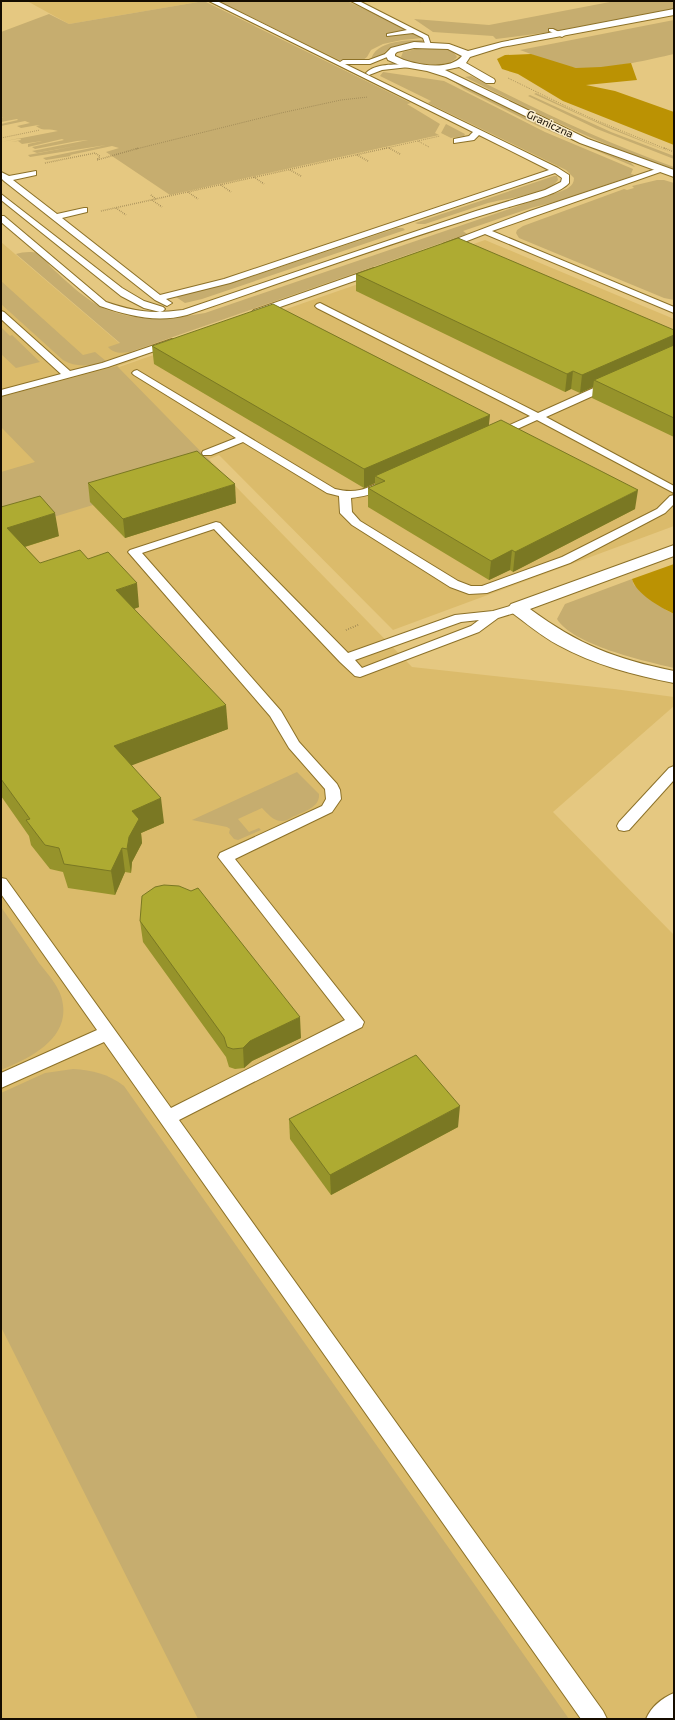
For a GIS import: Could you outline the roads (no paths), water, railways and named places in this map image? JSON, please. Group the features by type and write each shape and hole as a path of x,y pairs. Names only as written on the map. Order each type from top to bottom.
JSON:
{"main road":[{"path":"527,40 499,40 446,46 428,45 402,48 394,50 390,54 391,58 407,66 429,68 443,67 460,63 465,60 467,55 494,47 674,12"},
{"path":"446,46 460,50 467,55"},
{"path":"472,71 475,60 482,53 494,47"},
{"path":"460,63 498,85"},
{"name":"Graniczna","path":"429,68 448,75 584,141 674,174"},
{"path":"622,143 671,158"},
{"path":"517,608 674,550"},
{"path":"517,608 552,634 595,656 622,665 674,677"}],"lane":[{"path":"1,218 98,300 109,307 130,313 156,316 184,313 560,187 565,183 566,177 555,170 212,1"},
{"path":"354,1 427,38 428,45"},
{"path":"551,30 562,34"},
{"path":"389,35 414,31"},
{"path":"334,61 367,63 381,59 390,54"},
{"path":"369,78 369,74 373,70 407,66"},
{"path":"457,141 471,138 478,132"},
{"path":"158,298 227,281 533,179 555,170"},
{"path":"434,250 487,232 533,213 662,170"},
{"path":"4,176 33,174"},
{"path":"4,176 158,298 173,305 197,308"},
{"path":"620,184 632,189"},
{"path":"1,196 107,282 131,299 153,308 179,310 197,308"},
{"path":"56,217 84,210"},
{"path":"403,222 422,232"},
{"path":"487,232 674,310"},
{"path":"246,316 381,269"},
{"path":"320,306 537,416 674,490"},
{"path":"1,314 68,375"},
{"path":"1,393 105,365 178,340"},
{"path":"137,373 331,491 345,495 356,495 366,493 395,480"},
{"path":"489,438 624,378"},
{"path":"207,453 244,438"},
{"path":"345,495 346,513 356,523 454,584 469,590 483,590 566,560 661,511 674,498"},
{"path":"167,1118 356,1022 225,857 327,809 334,802 335,795 332,787 294,745 276,714 134,552 216,525 360,673 475,629 494,615"},
{"path":"346,658 459,618 494,615 517,608"},
{"path":"624,826 674,771"},
{"path":"1,883 595,1719"},
{"path":"1,1081 107,1033"},
{"path":"658,1719 674,1705"}]}
